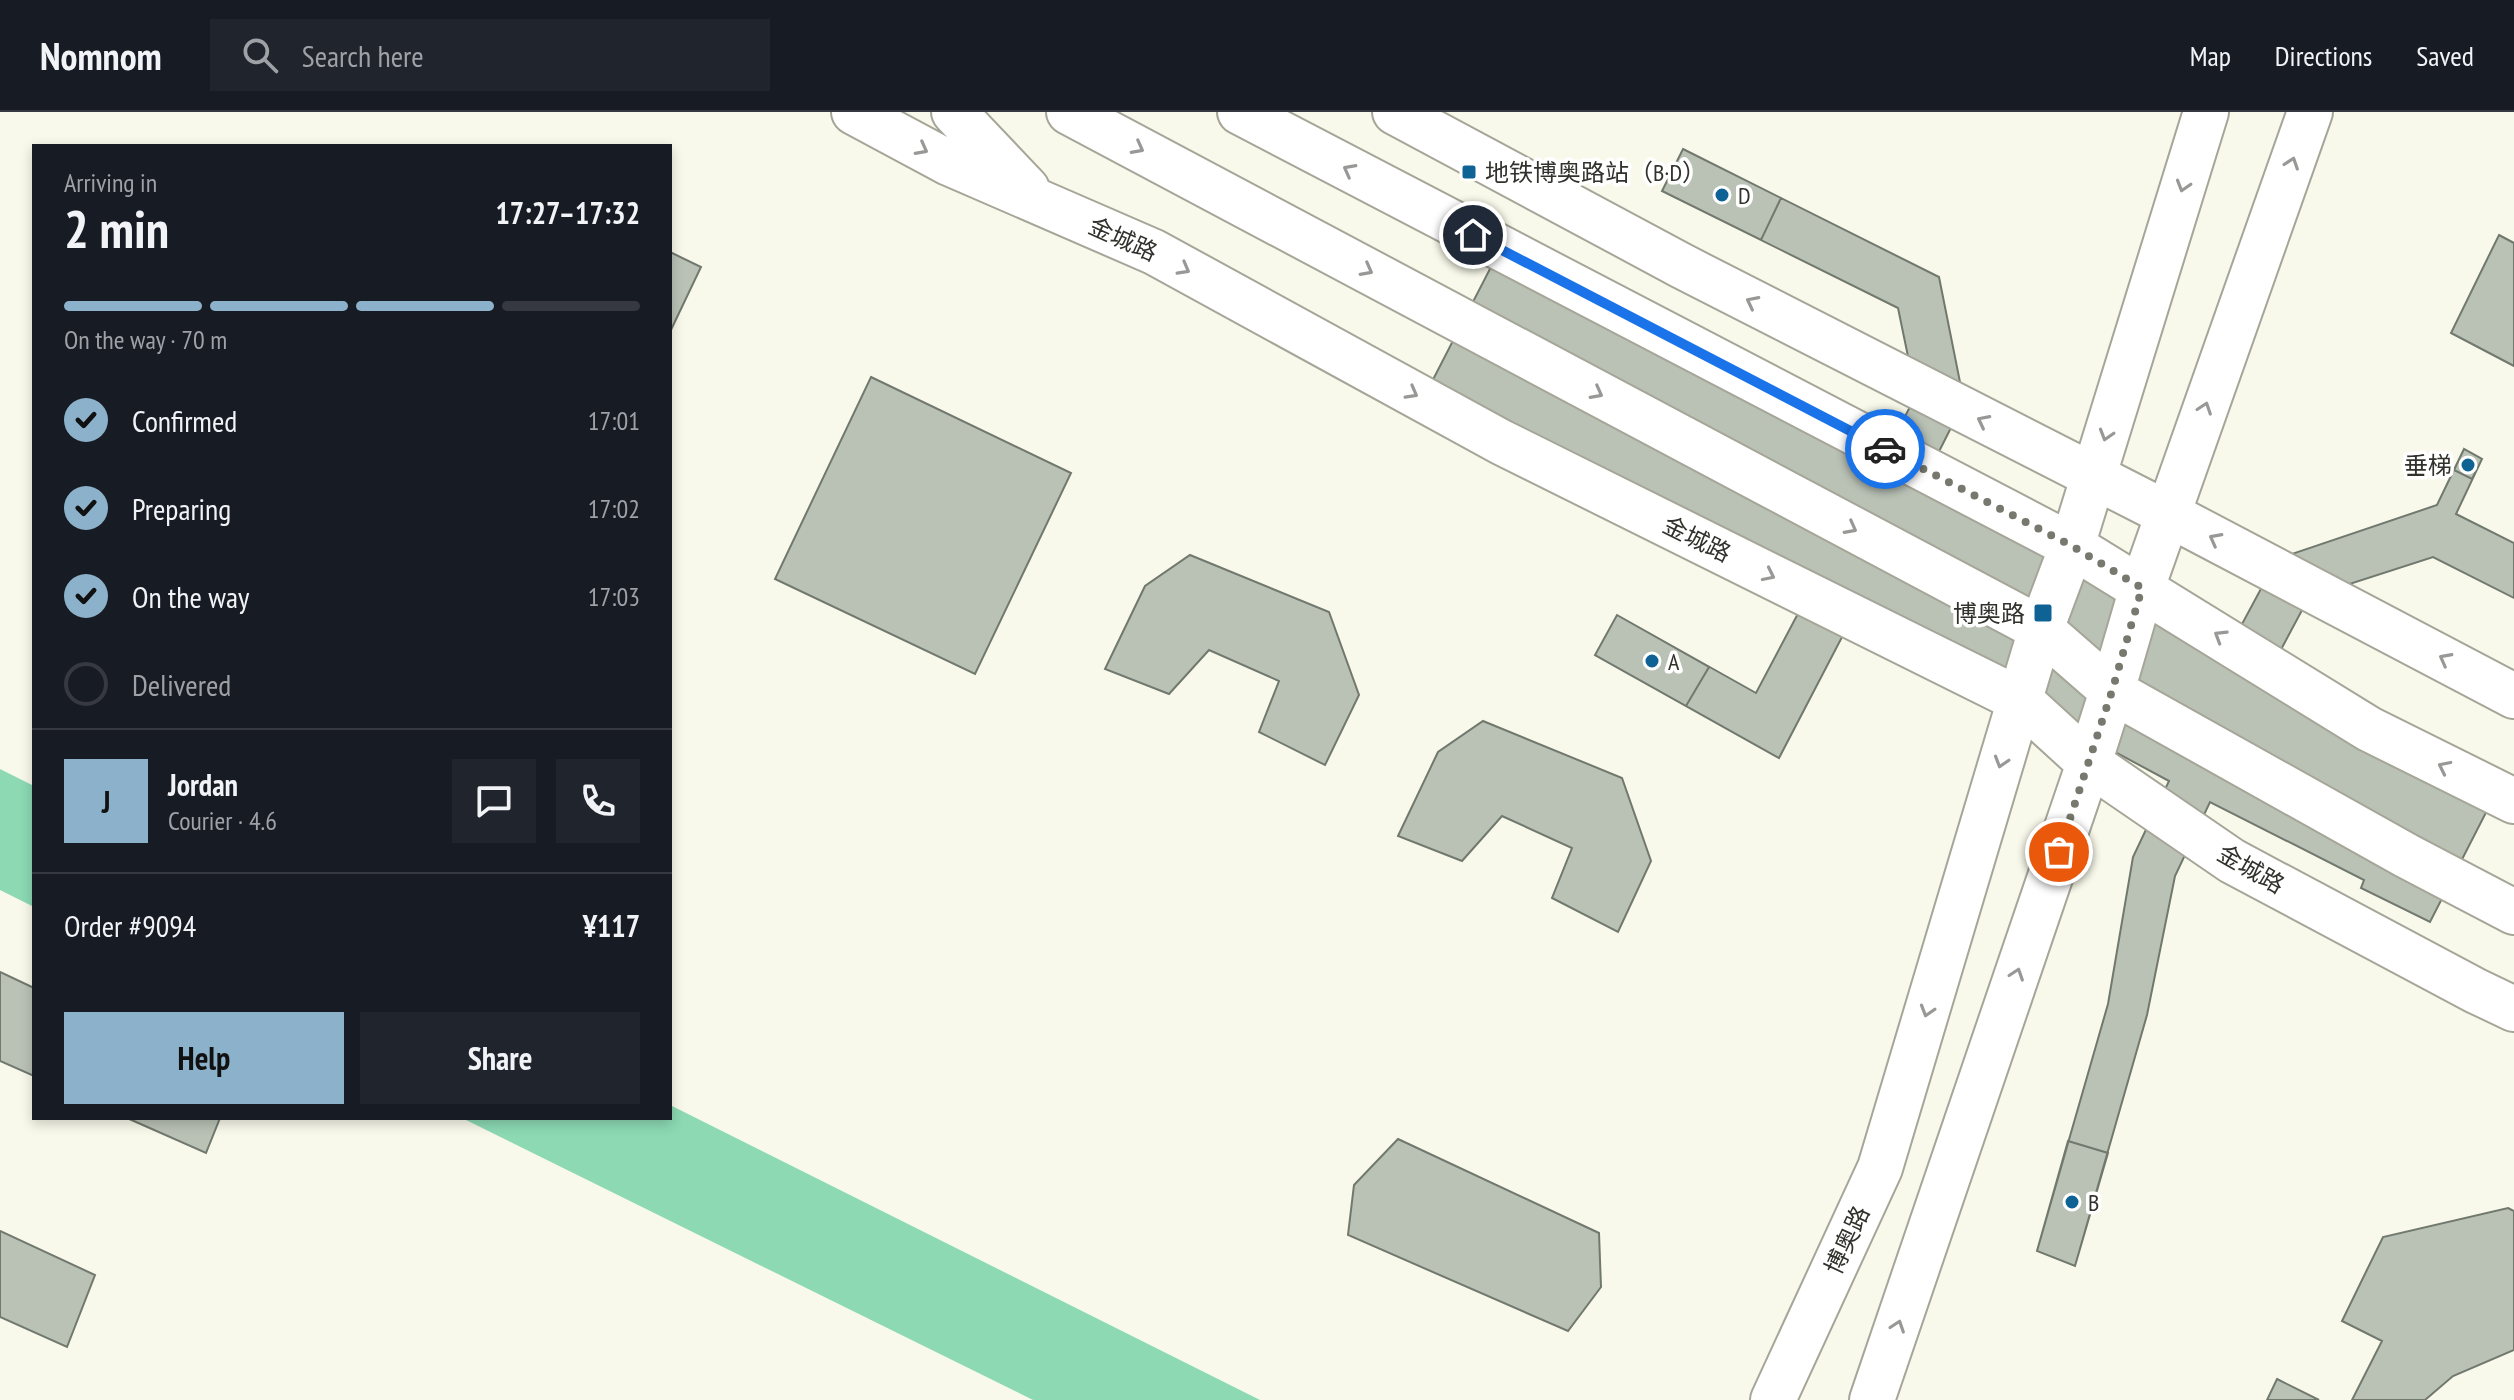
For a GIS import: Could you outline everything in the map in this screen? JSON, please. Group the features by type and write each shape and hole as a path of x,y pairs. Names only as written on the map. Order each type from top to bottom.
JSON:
{"main road":[{"name":"金城路","path":"854,112 949,163 1154,252 1501,442 2020,700 2089,763 2232,861 2514,1009"},
{"path":"954,112 1038,202"},
{"path":"1069,112 2041,629 2112,691 2407,856 2514,912"},
{"path":"1240,112 2072,546 2369,729 2514,801"},
{"path":"1395,112 1682,266 2168,514 2514,696"},
{"name":"博奥路","path":"1773,1400 1880,1168 2041,629 2072,546 2206,112"},
{"path":"1872,1400 2089,763 2142,588 2310,112"}],"shaded area":[{"path":"0,769 32,785 32,906 0,890"},
{"path":"672,1106 1260,1400 1033,1400 466,1120 672,1120"}],"building":[{"name":"博奥路","path":"1683,149 1939,277 1964,402 1920,489 2227,652 2277,559 2437,505 2464,449 2482,459 2456,514 2514,543 2514,598 2433,557 2309,597 2268,674 2497,791 2430,922 2361,888 2364,880 2210,802 2175,876 2147,1015 2075,1266 2037,1251 2108,1004 2133,857 2169,781 1855,612 1779,758 1595,655 1617,615 1756,693 1811,589 1423,399 1495,259 1878,469 1916,395 1898,308 1662,191"},
{"name":"D","path":"1683,149 1781,198 1761,240 1662,191"},
{"path":"2499,235 2514,243 2514,366 2451,333"},
{"path":"672,253 701,267 672,328"},
{"path":"871,377 1071,473 975,674 775,579"},
{"name":"垂梯","path":"2464,449 2482,459 2472,479 2454,470"},
{"path":"1190,555 1329,612 1359,695 1325,765 1259,732 1279,681 1209,650 1169,694 1105,669 1145,586"},
{"name":"A","path":"1617,615 1709,667 1686,706 1595,655"},
{"path":"1483,721 1622,778 1651,861 1618,932 1552,898 1572,848 1502,816 1462,861 1398,836 1438,752"},
{"path":"0,972 32,987 32,1075 0,1061"},
{"path":"132,1120 219,1120 206,1153"},
{"path":"1398,1139 1599,1233 1601,1287 1568,1331 1348,1235 1354,1185"},
{"name":"B","path":"2068,1141 2108,1153 2075,1266 2037,1251"},
{"path":"2508,1208 2514,1211 2514,1350 2453,1376 2425,1400 2352,1400 2382,1341 2342,1321 2383,1237"},
{"path":"0,1231 95,1275 67,1347 0,1317"},
{"path":"2277,1379 2319,1400 2267,1400"}],"way so far":[{"path":"1885,449 2072,546 2142,588 2059,852"}],"place":[{"name":"地铁博奥路站（B·D）","path":"1469,172"},
{"name":"D","path":"1722,195"},
{"name":"垂梯","path":"2468,465"},
{"name":"博奥路","path":"2043,613"},
{"name":"A","path":"1652,661"},
{"name":"B","path":"2072,1202"}],"route":[{"path":"1473,235 1885,449"}]}
